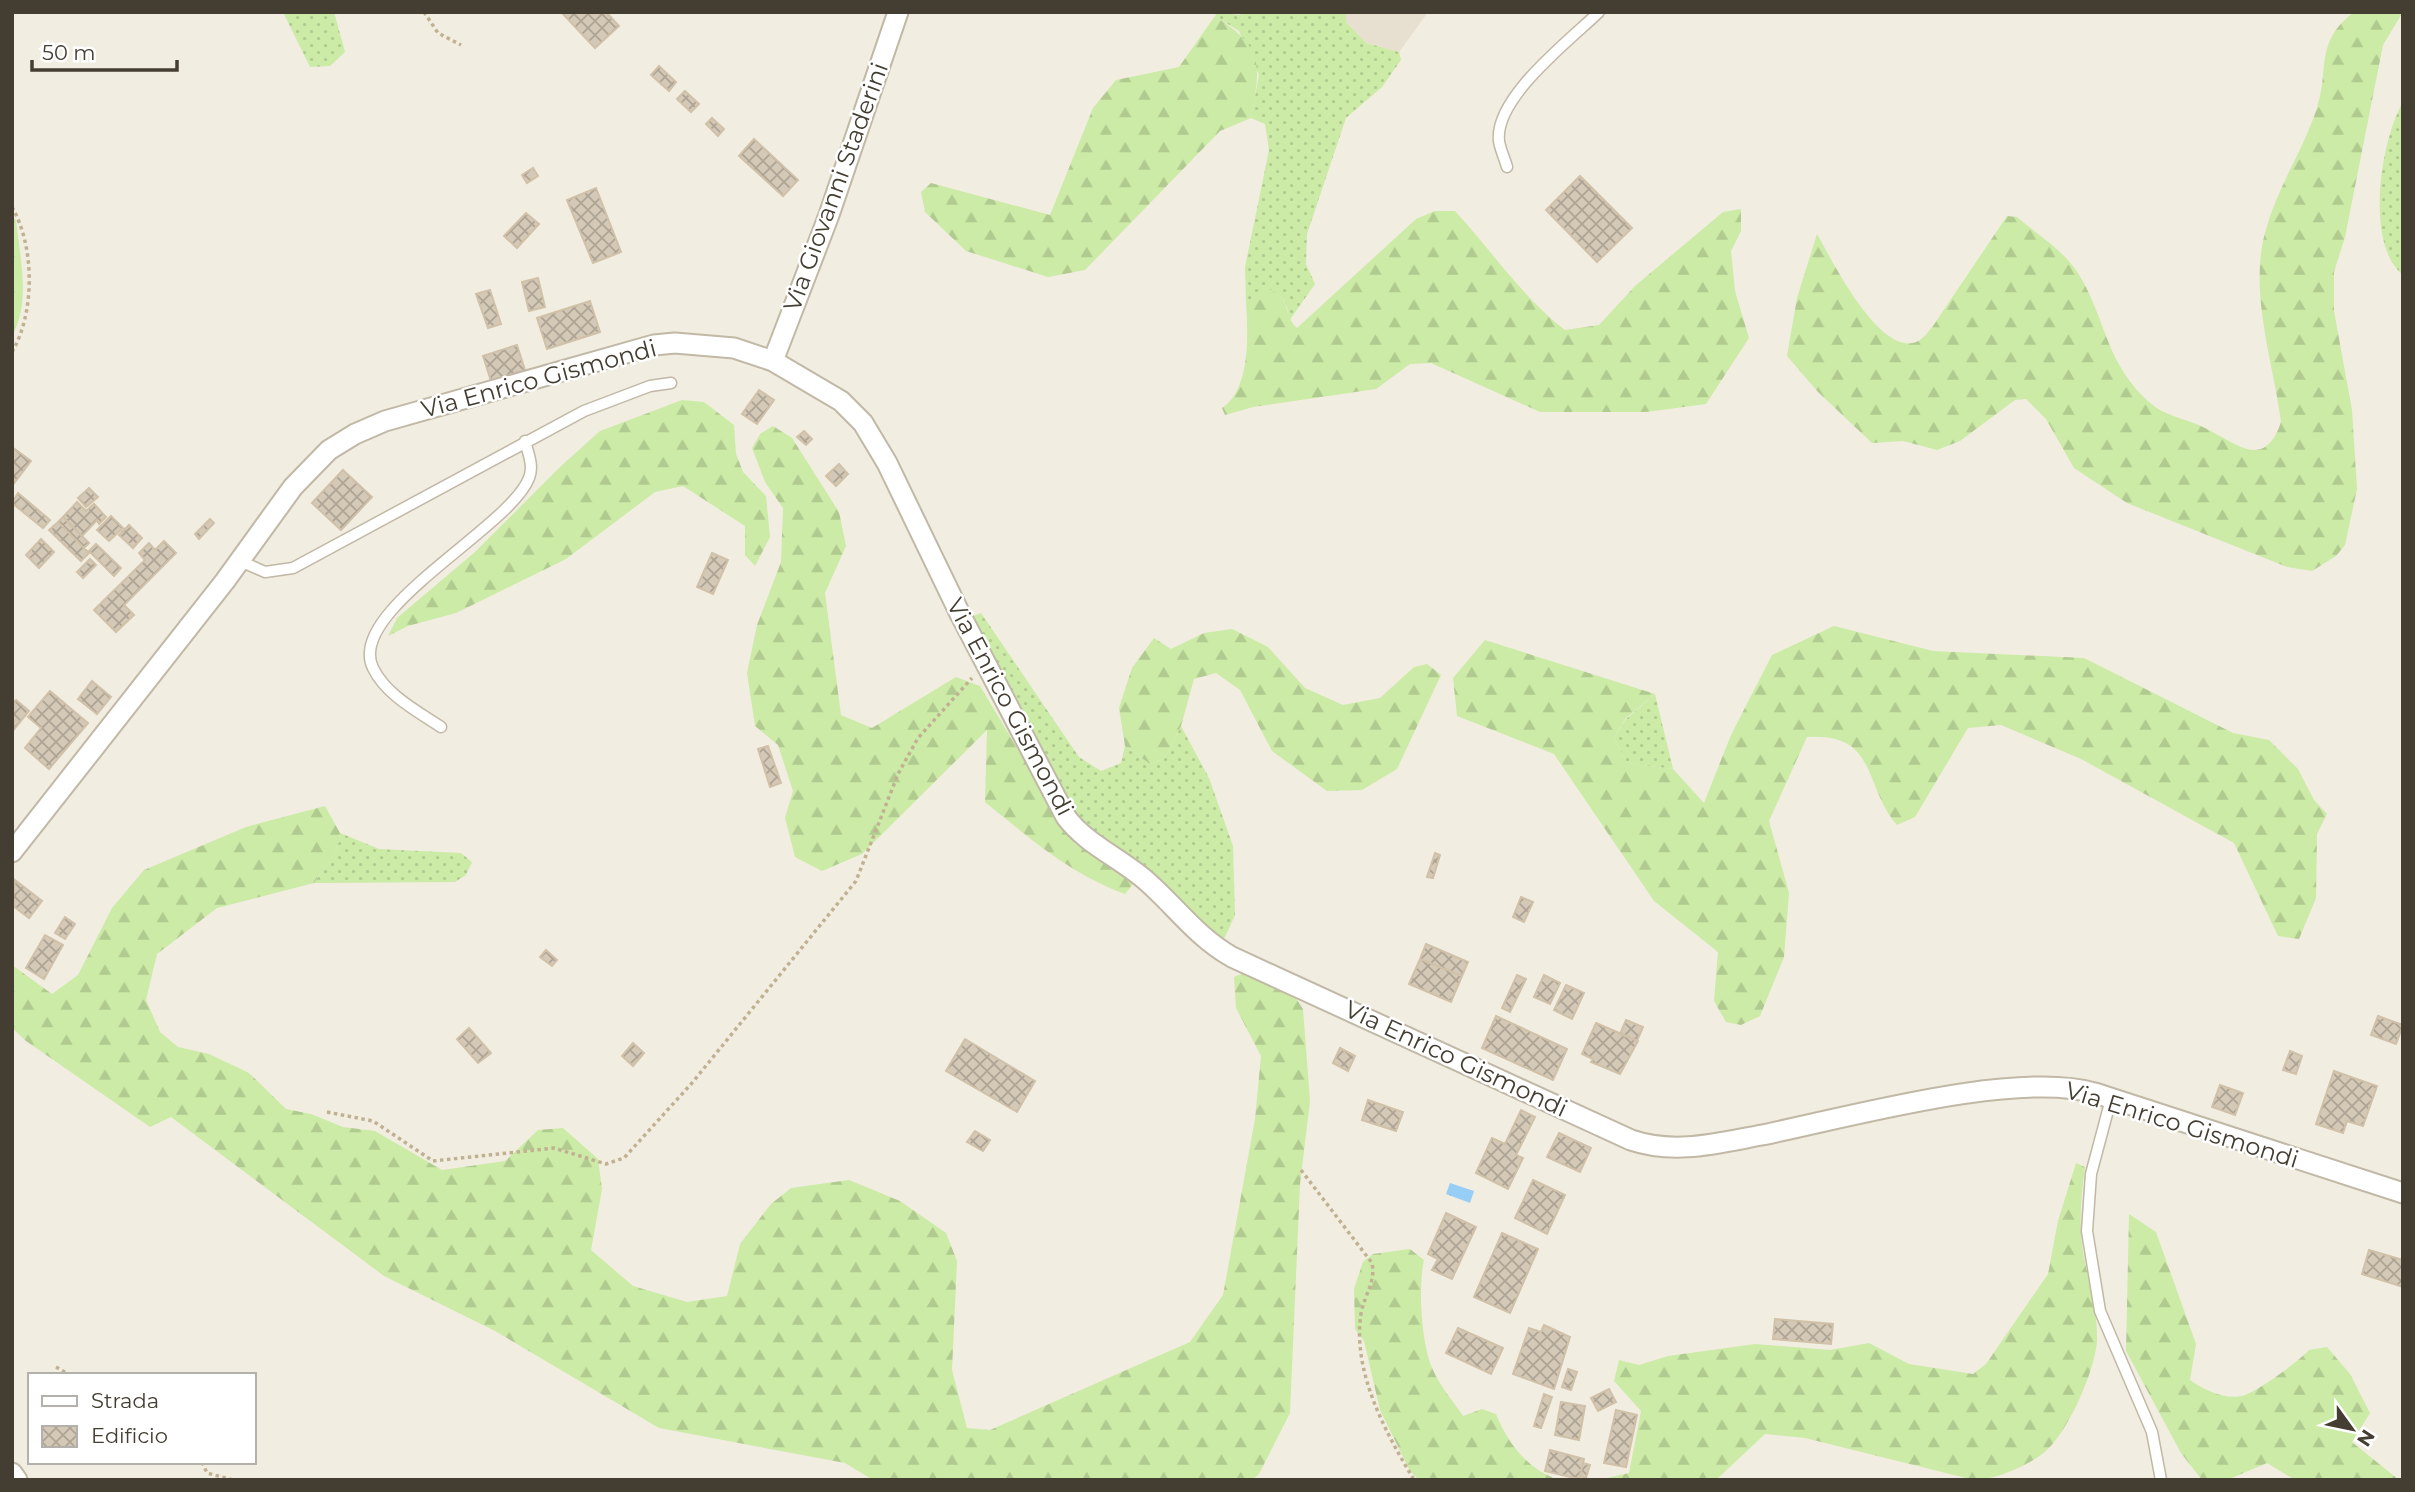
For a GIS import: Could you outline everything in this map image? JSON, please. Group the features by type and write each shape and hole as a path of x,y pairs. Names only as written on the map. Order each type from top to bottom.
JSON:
{"street":[{"name":"Via Giovanni Staderini","path":"772,361 829,215 898,12"},
{"name":"Via Enrico Gismondi","path":"12,852 315,463 346,438 385,421 654,345 714,345 772,361 841,401 863,423 887,463 985,663 1070,822 1148,883 1212,945 1631,1140 1667,1147 1702,1147 1956,1096 2036,1087 2075,1089 2111,1098 2403,1193"},
{"path":"12,1474 17,1480"}],"lane":[{"path":"1507,167 1499,141 1502,117 1528,81 1599,12"},
{"path":"240,561 265,572 293,568 584,411 650,386 671,383"},
{"path":"441,727 393,695 372,667 373,640 382,621 399,603 454,550 492,524 516,499 529,478 531,466 525,441"},
{"path":"2111,1098 2091,1174 2087,1231 2100,1311 2152,1432 2161,1480"}],"path":[{"path":"424,12 438,33 461,45"},
{"path":"12,207 19,218 27,253 27,305 22,334 12,352"},
{"path":"327,1112 373,1121 433,1161 554,1148 606,1164 624,1158 692,1083 856,881 898,774 918,738 985,663"},
{"path":"1301,1170 1372,1263 1375,1276 1361,1313 1362,1351 1373,1398 1390,1440 1415,1480"},
{"path":"56,1367 66,1373"},
{"path":"203,1464 207,1473 233,1480"}],"shaded area":[{"path":"1346,12 1428,12 1399,52 1366,43 1346,22"}],"green space":[{"path":"283,12 334,12 345,52 330,66 310,67"},
{"path":"1218,12 1239,15 1247,12 1346,12 1346,22 1366,43 1399,52 1401,60 1382,87 1346,118 1307,234 1306,264 1315,284 1289,321 1284,302 1270,290 1246,302 1245,267 1269,150 1265,124 1251,118 1259,75 1239,31 1215,16"},
{"path":"2354,12 2403,12 2383,45 2345,237 2334,272 2334,311 2352,410 2357,489 2345,545 2336,556 2312,571 2287,567 2127,503 2074,468 2046,419 2026,399 2015,400 1960,441 1937,450 1903,441 1872,443 1818,392 1787,356 1797,298 1817,234 1844,282 1870,318 1884,333 1899,341 1913,343 1922,339 1933,326 2007,216 2017,217 2055,247 2075,269 2089,293 2116,359 2130,381 2148,401 2162,411 2250,450 2267,446 2281,422 2261,299 2262,250 2272,211 2317,108 2328,45 2341,23"},
{"path":"1215,16 1243,38 1255,59 1257,70 1251,118 1220,131 1085,270 1048,277 966,251 925,212 921,192 931,183 1050,215 1093,108 1116,80 1179,67"},
{"path":"2403,102 2403,275 2391,260 2383,240 2380,191 2388,140"},
{"path":"1741,209 1741,231 1731,251 1735,291 1749,338 1706,404 1646,412 1540,412 1431,363 1410,364 1376,389 1253,407 1225,415 1222,408 1231,400 1243,374 1247,344 1246,302 1270,289 1285,303 1292,323 1297,328 1416,219 1435,211 1455,211 1521,288 1565,330 1599,325 1635,286 1723,212"},
{"path":"12,215 16,220 23,295 18,323 12,336"},
{"path":"682,400 704,402 734,425 736,454 743,472 766,496 770,537 755,566 745,555 745,526 683,486 655,492 566,559 456,613 408,626 388,636 397,618 475,552 600,431"},
{"path":"773,426 792,438 839,512 846,546 825,593 841,715 872,728 956,677 980,686 1074,843 1133,884 1125,894 1068,866 985,802 987,730 862,854 822,871 795,857 785,818 793,791 778,745 755,726 747,673 757,625 781,562 783,508 765,482 752,448 760,434"},
{"path":"981,613 1079,757 1101,771 1121,763 1125,746 1150,764 1164,759 1181,726 1209,778 1233,846 1235,915 1224,939 1092,831 1068,807 971,617"},
{"path":"1834,626 1933,651 2084,658 2233,733 2269,740 2298,769 2314,800 2327,814 2317,834 2316,898 2299,939 2278,936 2234,843 2081,759 2001,725 1968,728 1915,817 1897,825 1886,810 1858,752 1846,743 1830,738 1807,737 1769,821 1789,893 1784,957 1760,1016 1741,1025 1726,1022 1714,1001 1718,952 1654,901 1554,754 1457,716 1453,678 1485,640 1655,694 1625,719 1614,738 1627,763 1673,769 1704,803 1731,735 1772,655"},
{"path":"1232,629 1268,647 1305,688 1343,705 1380,698 1414,667 1427,664 1441,675 1397,769 1362,790 1327,791 1272,751 1240,690 1216,673 1194,679 1181,726 1164,759 1150,764 1125,746 1119,708 1132,668 1154,638 1171,649 1204,633"},
{"path":"1655,694 1673,769 1627,763 1614,738 1625,720"},
{"path":"325,806 340,833 337,850 314,883 217,908 157,954 146,1000 160,1032 178,1047 209,1054 249,1073 286,1109 311,1114 343,1127 375,1131 442,1170 505,1161 538,1130 563,1128 598,1159 602,1189 591,1250 633,1286 687,1302 727,1296 740,1244 771,1204 791,1188 849,1180 900,1201 946,1233 957,1261 952,1370 967,1428 990,1430 1190,1342 1223,1295 1255,1119 1261,1056 1236,1008 1234,977 1249,971 1291,991 1303,1009 1310,1101 1300,1184 1290,1413 1259,1474 1252,1480 873,1480 845,1463 659,1428 495,1331 384,1276 171,1117 150,1127 26,1041 12,1028 12,965 52,994 78,975 112,908 144,870 246,827"},
{"path":"340,833 379,849 461,853 472,862 466,875 455,882 314,883 337,850"},
{"path":"2076,1163 2085,1167 2081,1235 2095,1309 2097,1341 2091,1370 2077,1405 2058,1437 2038,1457 2007,1473 1974,1480 1805,1438 1765,1434 1716,1480 1598,1480 1629,1473 1641,1411 1614,1381 1619,1360 1639,1365 1668,1356 1755,1344 1830,1350 1869,1343 1909,1364 1973,1374 1986,1364 2048,1274 2058,1221"},
{"path":"2129,1214 2156,1232 2196,1344 2190,1380 2221,1395 2241,1396 2277,1376 2309,1350 2327,1347 2350,1374 2370,1413 2352,1442 2399,1480 2295,1480 2267,1463 2227,1480 2202,1480 2181,1453 2126,1351"},
{"path":"1410,1249 1424,1260 1421,1285 1423,1331 1429,1359 1443,1388 1463,1416 1482,1409 1496,1414 1520,1454 1538,1470 1560,1480 1419,1480 1410,1471 1380,1410 1364,1341 1355,1329 1354,1289 1363,1262 1373,1254"}],"water":[{"path":"1450,1183 1474,1191 1470,1203 1446,1194"}],"building":[{"path":"606,12 619,26 595,48 562,13"},
{"path":"659,66 676,82 669,91 651,75"},
{"path":"685,91 699,104 691,112 677,99"},
{"path":"712,118 724,129 718,136 706,124"},
{"path":"754,139 798,180 783,196 739,156"},
{"path":"533,168 538,176 527,183 522,175"},
{"path":"1580,176 1632,228 1597,262 1546,210"},
{"path":"596,188 621,252 593,263 567,200"},
{"path":"526,213 539,224 517,248 504,236"},
{"path":"538,278 545,307 529,311 522,282"},
{"path":"490,290 501,324 488,328 476,294"},
{"path":"590,301 600,332 547,349 537,318"},
{"path":"517,345 525,370 491,381 483,356"},
{"path":"759,390 774,400 757,424 742,414"},
{"path":"804,431 812,439 806,445 797,437"},
{"path":"12,447 31,461 12,486"},
{"path":"839,464 848,474 836,486 826,476"},
{"path":"343,470 372,497 341,530 312,503"},
{"path":"89,488 98,497 86,507 78,498"},
{"path":"18,493 50,520 43,528 12,503"},
{"path":"77,502 86,511 94,504 106,517 99,524 97,520 82,536 63,517"},
{"path":"111,516 123,528 109,541 97,530"},
{"path":"63,517 89,543 84,548 58,522"},
{"path":"210,519 214,523 199,539 195,534"},
{"path":"58,522 89,553 81,561 49,530"},
{"path":"129,525 142,538 133,548 119,535"},
{"path":"41,539 54,552 39,568 26,555"},
{"path":"164,541 176,553 124,605 134,615 116,632 94,610 145,560 139,553 149,543 155,550"},
{"path":"96,544 121,568 114,576 89,551"},
{"path":"712,553 728,560 713,594 697,587"},
{"path":"90,559 96,565 83,578 77,572"},
{"path":"92,681 111,697 97,714 78,699"},
{"path":"50,691 88,723 49,769 25,748 41,728 28,717"},
{"path":"16,700 29,711 12,732 12,704"},
{"path":"768,746 781,783 770,787 758,749"},
{"path":"1435,853 1440,855 1433,878 1427,877"},
{"path":"15,880 42,901 29,918 12,905"},
{"path":"1521,897 1533,902 1524,922 1513,917"},
{"path":"65,917 75,924 65,939 55,933"},
{"path":"45,935 63,945 44,979 26,968"},
{"path":"1426,944 1468,962 1462,976 1420,959"},
{"path":"546,950 557,960 552,966 540,957"},
{"path":"1420,959 1462,976 1451,1002 1409,984"},
{"path":"1517,975 1526,979 1510,1012 1502,1008"},
{"path":"1544,975 1560,983 1550,1004 1534,997"},
{"path":"1566,985 1584,993 1572,1019 1554,1010"},
{"path":"1496,1016 1567,1049 1553,1080 1482,1048"},
{"path":"2378,1016 2403,1025 2396,1044 2371,1035"},
{"path":"1626,1020 1643,1027 1637,1041 1620,1034"},
{"path":"1596,1023 1638,1041 1620,1074 1591,1062 1593,1059 1582,1054"},
{"path":"469,1028 491,1053 478,1063 457,1039"},
{"path":"965,1039 1035,1081 1017,1112 946,1071"},
{"path":"633,1043 644,1053 633,1066 622,1056"},
{"path":"1340,1048 1355,1056 1348,1071 1333,1063"},
{"path":"2290,1051 2302,1056 2296,1074 2283,1070"},
{"path":"2334,1071 2377,1086 2363,1126 2347,1121 2343,1133 2316,1124"},
{"path":"2220,1085 2243,1093 2235,1115 2212,1107"},
{"path":"1368,1100 1403,1112 1396,1131 1362,1120"},
{"path":"1521,1110 1535,1117 1516,1155 1523,1158 1508,1189 1476,1173 1492,1138 1505,1144"},
{"path":"975,1131 990,1140 983,1151 967,1142"},
{"path":"1559,1133 1591,1148 1580,1172 1547,1157"},
{"path":"1533,1180 1565,1195 1547,1234 1515,1218"},
{"path":"1446,1213 1476,1227 1452,1279 1432,1270 1438,1259 1428,1254"},
{"path":"1502,1233 1538,1249 1510,1313 1474,1297"},
{"path":"2369,1250 2403,1260 2403,1287 2362,1274"},
{"path":"1775,1319 1833,1324 1831,1344 1773,1339"},
{"path":"1544,1325 1570,1337 1554,1389 1513,1374 1529,1328 1541,1332"},
{"path":"1458,1328 1503,1348 1491,1374 1446,1353"},
{"path":"1568,1369 1577,1372 1571,1390 1562,1387"},
{"path":"1609,1389 1616,1402 1598,1411 1591,1398"},
{"path":"1544,1394 1552,1397 1541,1428 1534,1426"},
{"path":"1561,1402 1585,1406 1579,1440 1555,1435"},
{"path":"1616,1410 1637,1415 1626,1467 1604,1463"},
{"path":"1550,1450 1584,1459 1579,1479 1545,1471"},
{"path":"1583,1463 1590,1465 1586,1478 1580,1476"}]}
